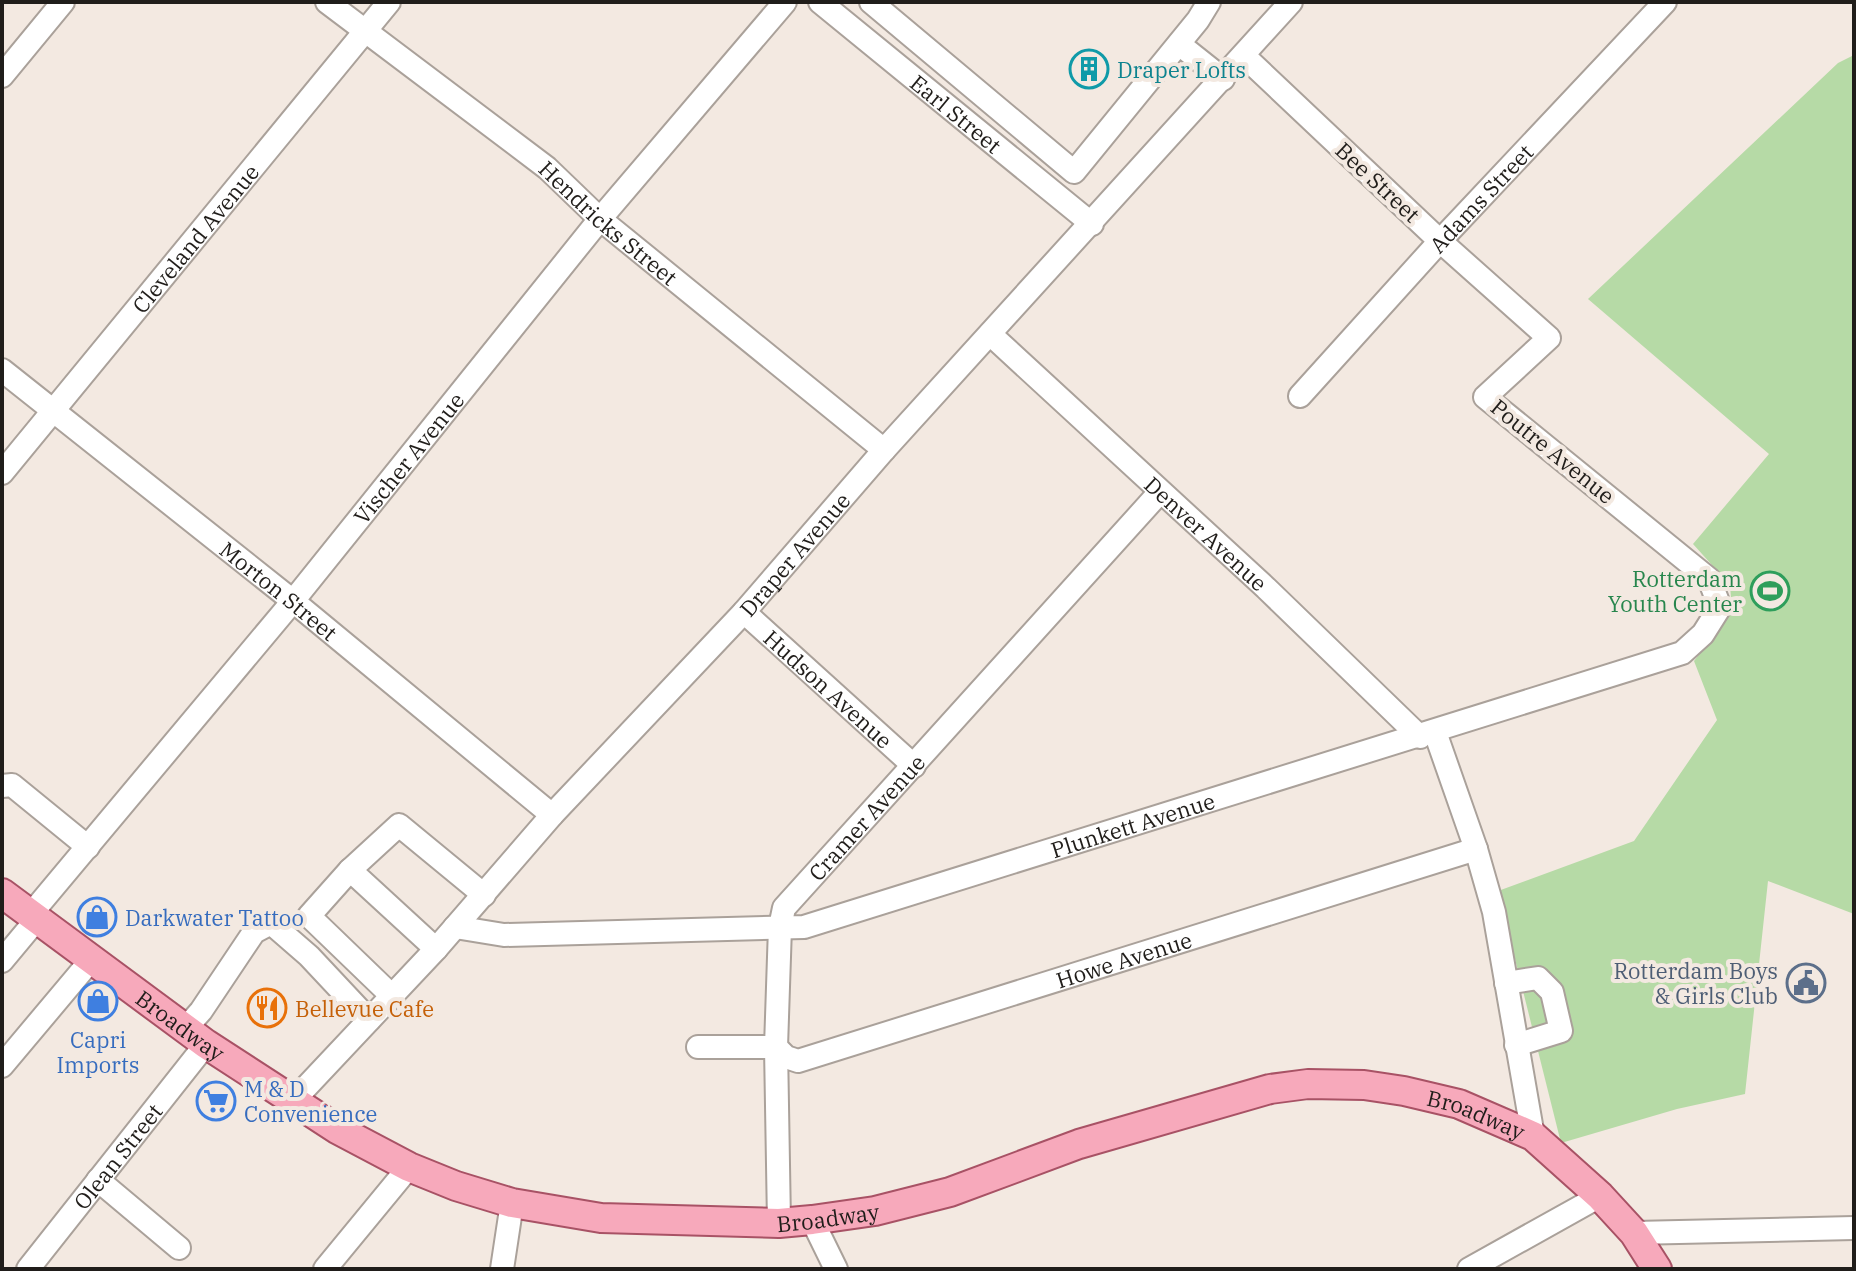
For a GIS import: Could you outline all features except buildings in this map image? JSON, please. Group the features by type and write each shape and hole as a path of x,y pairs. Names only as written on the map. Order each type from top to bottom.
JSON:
{"main road":[{"name":"Broadway","path":"2,893 195,1036 293,1101 409,1167 456,1186 512,1203 601,1218 779,1223 812,1220 875,1211 950,1192 1079,1144 1259,1092 1308,1084 1364,1085 1459,1104 1533,1136 1600,1196 1634,1233 1657,1269"}],"street":[{"path":"2,76 63,2"},
{"name":"Hendricks Street","path":"327,2 540,163 600,219 884,450"},
{"name":"Cleveland Avenue","path":"2,473 389,2"},
{"name":"Vischer Avenue","path":"2,961 88,847 293,601 600,219 785,2"},
{"name":"Earl Street","path":"820,2 1092,224"},
{"path":"871,2 1074,172 1179,44 1209,2"},
{"name":"Draper Avenue","path":"293,1101 436,949 552,815 744,612 884,450 1291,2"},
{"name":"Adams Street","path":"1300,396 1440,241 1665,2"},
{"path":"1179,44 1223,79"},
{"name":"Bee Street","path":"1244,56 1440,241 1549,338"},
{"name":"Denver Avenue","path":"990,334 1428,734 1476,849 1494,912 1533,1136"},
{"name":"Poutre Avenue","path":"1549,338 1485,397 1686,561"},
{"name":"Morton Street","path":"2,370 293,601 552,815"},
{"name":"Cramer Avenue","path":"779,1223 776,1047 780,927 784,908 1160,492"},
{"name":"Plunkett Avenue","path":"455,927 504,935 804,927 1682,653 1703,634 1720,607 1709,579 1686,561"},
{"name":"Hudson Avenue","path":"744,612 914,766"},
{"path":"2,786 12,785 88,847"},
{"path":"392,996 309,916 350,870 399,825 484,895"},
{"name":"Howe Avenue","path":"698,1047 776,1047 786,1057 798,1061 1476,849"},
{"path":"350,870 436,949"},
{"name":"Olean Street","path":"28,1269 98,1180 195,1036 201,1011 254,932 271,923 309,956 369,1020"},
{"path":"2,1066 91,960"},
{"path":"1506,983 1538,978 1552,992 1561,1031 1516,1045"},
{"path":"325,1269 409,1167"},
{"path":"98,1180 179,1248"},
{"path":"1469,1269 1600,1196"},
{"path":"502,1269 512,1203"},
{"path":"812,1220 836,1269"},
{"path":"1634,1233 1854,1228"}],"green space":[{"path":"1854,55 1854,914 1768,881 1745,1094 1677,1109 1561,1143 1498,891 1634,841 1717,720 1694,661 1732,611 1730,585 1693,544 1769,454 1588,299 1838,63"}],"place":[{"name":"Draper Lofts","path":"1089,69"},
{"name":"Rotterdam Youth Center","path":"1770,591"},
{"name":"Darkwater Tattoo","path":"97,917"},
{"name":"Rotterdam Boys & Girls Club","path":"1806,983"},
{"name":"Capri Imports","path":"98,1001"},
{"name":"Bellevue Cafe","path":"267,1008"},
{"name":"M & D Convenience","path":"216,1101"}]}
